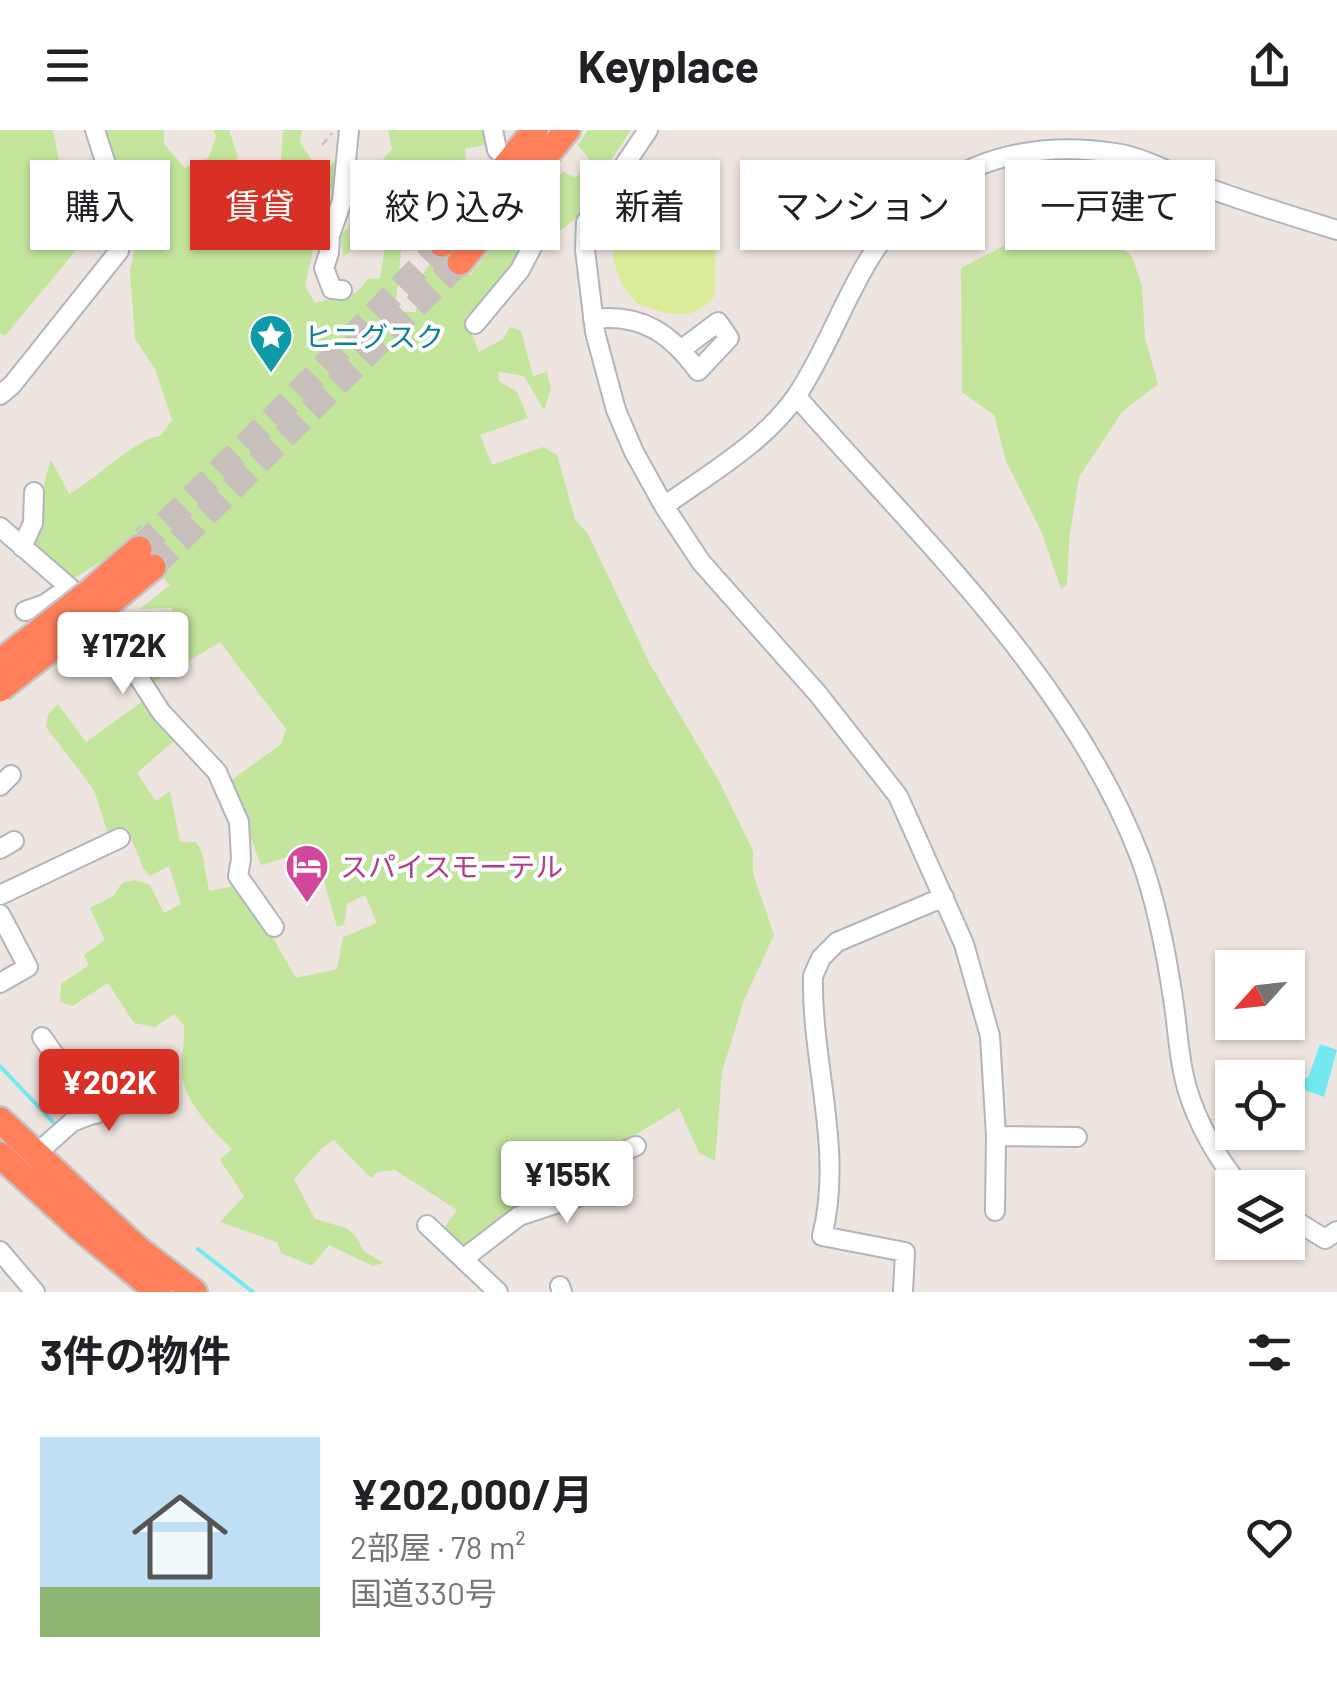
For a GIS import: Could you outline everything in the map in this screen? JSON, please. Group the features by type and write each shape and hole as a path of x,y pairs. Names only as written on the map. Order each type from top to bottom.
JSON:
{"highway":[{"path":"534,130 451,253 567,130"},
{"path":"0,662 89,594 146,558"},
{"path":"0,690 89,594"},
{"path":"0,1120 138,1250 194,1292"},
{"path":"0,1155 158,1292"}],"street":[{"path":"0,395 119,250 123,217 94,130"},
{"path":"342,290 332,289 324,268 342,201 348,130"},
{"path":"493,130 497,150"},
{"path":"648,130 586,222 585,250 593,319 616,410 664,506 701,562 818,694 898,796 964,944 990,1036 996,1136 994,1211"},
{"path":"664,506 748,446 796,396 868,260 892,224 927,192 1035,139 1117,153 1250,204 1337,230"},
{"path":"475,324 520,270 530,250"},
{"path":"593,319 627,318 677,342 682,349"},
{"path":"796,396 1014,642 1058,701 1108,786 1141,860 1169,971 1187,1088 1227,1170"},
{"path":"22,546 33,523 34,492"},
{"path":"0,528 89,594 161,712 217,772 240,822 238,876 274,927"},
{"path":"24,611 89,594"},
{"path":"0,895 120,838"},
{"path":"903,1292 905,1252 822,1236 826,1222 828,1138 813,976 820,958 837,942 944,898"},
{"path":"0,914 28,967 0,983"},
{"path":"42,1037 96,1114"},
{"path":"35,1155 72,1122 124,1102 144,1076"},
{"path":"996,1136 1077,1136"},
{"path":"463,1259 519,1216 592,1192 609,1158 636,1146"},
{"path":"427,1225 498,1292"},
{"path":"1305,1227 1325,1239 1337,1231"},
{"path":"0,1252 35,1292"}],"path":[{"path":"322,145 337,130"}],"green space":[{"path":"0,130 53,130 59,160 30,160 30,250 76,250 5,336 0,333"},
{"path":"102,130 164,130 164,144 185,168 190,166 190,250 313,250 305,286 315,303 356,293 368,279 380,278 384,250 417,250 401,251 395,312 416,312 424,272 440,251 470,275 490,250 526,250 486,300 465,317 479,352 503,339 510,327 521,331 533,376 547,372 551,389 544,410 524,376 498,372 499,381 517,392 528,418 480,435 492,465 543,447 557,455 575,519 588,534 650,664 720,783 753,851 753,873 774,935 744,1000 722,1072 715,1161 699,1153 679,1108 608,1146 533,1153 511,1172 524,1206 465,1251 443,1229 457,1210 395,1170 378,1172 371,1178 334,1140 294,1179 315,1219 346,1228 364,1251 383,1263 373,1266 329,1245 312,1266 281,1253 277,1242 220,1222 244,1196 220,1160 232,1149 188,1095 182,1068 184,1025 174,1014 155,1027 134,1023 108,983 72,1006 60,1002 61,984 89,965 84,955 105,940 90,908 113,896 122,883 135,880 150,885 164,913 181,904 169,866 150,876 127,828 109,837 94,790 46,727 48,714 58,704 86,742 143,701 176,739 137,773 156,801 170,791 180,842 196,842 202,852 209,891 235,886 265,924 296,978 337,969 343,937 377,923 365,895 347,904 344,925 337,927 315,849 261,865 229,782 281,744 286,729 220,642 154,682 145,664 169,645 178,626 171,608 140,609 170,585 133,543 72,579 33,549 51,460 69,494 139,444 160,436 172,420 155,369 135,339 130,272 134,250 170,250 170,160 114,160"},
{"path":"214,130 229,130 238,157 203,160 216,138"},
{"path":"283,130 302,130 300,143 312,160 281,160"},
{"path":"388,130 488,130 489,144 465,149 466,160 383,160 392,149"},
{"path":"588,130 631,130 611,160 588,160 578,145"},
{"path":"341,150 340,185 330,190 330,167"},
{"path":"564,172 576,178 580,172 580,211 560,231 560,175"},
{"path":"350,226 350,250 354,250 343,257 340,235"},
{"path":"1005,245 1005,250 1123,250 1132,256 1142,286 1145,338 1158,384 1122,412 1079,477 1067,585 1061,589 1042,533 1006,461 994,415 962,392 961,268"},
{"path":"613,250 716,250 715,295 699,310 689,313 670,313 638,304 621,282"}],"water":[{"path":"1320,1044 1337,1050 1324,1097 1305,1090 1305,1077 1308,1078"}],"waterway":[{"path":"0,1066 53,1122"},
{"path":"198,1249 253,1292"}],"tunnel":[{"path":"139,549 436,250"},
{"path":"153,567 460,262"}],"place":[{"name":"ヒニグスク","path":"271,374"},
{"name":"スパイスモーテル","path":"307,904"}]}
